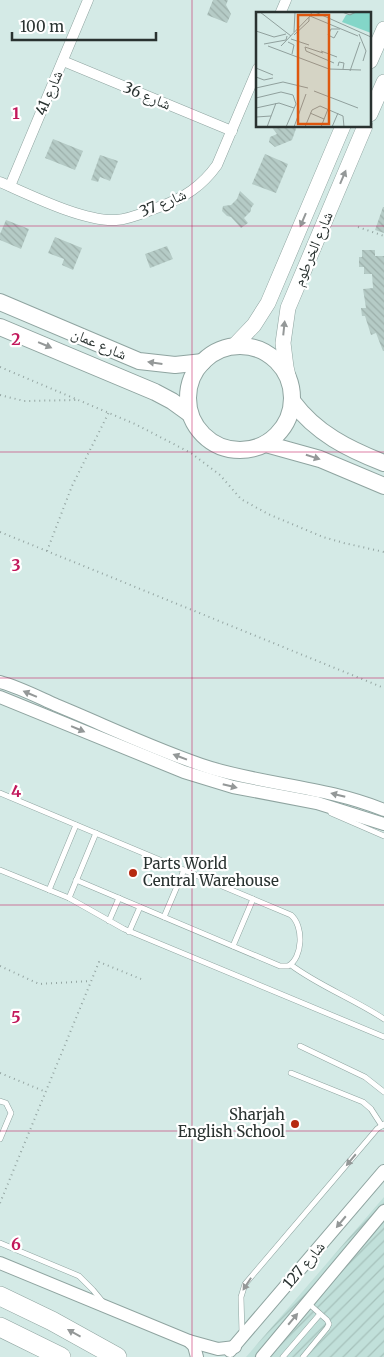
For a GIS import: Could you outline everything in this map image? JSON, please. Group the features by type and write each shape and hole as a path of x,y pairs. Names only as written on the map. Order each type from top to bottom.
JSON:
{"highway":[{"path":"0,1296 52,1321 117,1357"},
{"path":"0,1327 13,1341 39,1357"},
{"path":"0,1327 61,1357"}],"main road":[{"path":"372,56 384,29"},
{"path":"372,109 384,82"},
{"name":"شارع الخرطوم","path":"234,346 254,325 268,303 342,128"},
{"name":"شارع الخرطوم","path":"288,376 283,343 288,308 364,128"},
{"name":"شارع عمان","path":"0,302 140,361 175,365 203,362"},
{"name":"شارع عمان","path":"0,327 155,392 190,414"},
{"path":"234,346 248,346 272,356 288,376 293,402 285,426 276,437 254,449 240,451 227,449 215,444 204,436 190,414 188,403 191,381 203,362 223,349 234,346"},
{"path":"293,402 311,423 333,440 384,463"},
{"path":"266,444 320,459 384,486"}],"street":[{"name":"شارع 41","path":"10,186 88,0"},
{"name":"شارع 36","path":"63,61 232,131"},
{"name":"شارع 37","path":"0,182 90,217 105,220 125,219 171,202 195,189 217,164 256,73"},
{"path":"0,682 211,768 250,778 333,794 367,803 384,810"},
{"path":"0,697 184,772 233,787 339,808 384,824"},
{"name":"شارع 127","path":"222,1357 235,1347 384,1171"},
{"name":"شارع 127","path":"262,1357 384,1211"},
{"path":"0,1263 189,1341 218,1349 235,1347"},
{"path":"189,1341 194,1346 197,1357"}],"lane":[{"path":"0,793 291,915 298,922 300,932 296,956 291,964 280,966 76,880"},
{"path":"303,800 384,836"},
{"path":"49,890 76,824"},
{"path":"69,898 96,833"},
{"path":"0,870 69,898 129,932 384,1037"},
{"path":"164,917 184,870"},
{"path":"109,921 119,898"},
{"path":"233,946 253,899"},
{"path":"129,932 140,907"},
{"path":"291,964 304,974 366,1007 384,1019"},
{"path":"300,1046 365,1077 384,1092"},
{"path":"235,1347 241,1297 245,1284 371,1136 383,1125 363,1102 291,1073"},
{"path":"0,1100 6,1103 11,1113 0,1139"},
{"path":"0,1243 79,1276 93,1290 104,1306"},
{"path":"303,1357 328,1326 328,1322 307,1302"},
{"path":"283,1357 320,1314"}],"path":[{"path":"358,227 384,236"},
{"path":"0,367 135,424 203,461 220,475 241,500 261,510 323,537 344,544 384,552"},
{"path":"0,395 24,401 78,400"},
{"path":"47,551 72,486 109,412"},
{"path":"0,532 384,688"},
{"path":"0,1203 99,962 141,978"},
{"path":"0,966 39,984 91,981"},
{"path":"0,1073 46,1092"}],"shaded area":[{"path":"384,1197 384,1357 246,1357"}],"building":[{"path":"213,0 228,0 226,5 231,14 227,23 207,15"},
{"path":"272,128 296,128 292,140 275,147 269,142 270,137 277,134"},
{"path":"53,139 83,151 75,170 45,158"},
{"path":"265,154 288,164 276,193 252,184"},
{"path":"100,155 118,161 110,181 100,177 98,182 91,180"},
{"path":"240,191 254,204 251,211 244,218 248,223 241,228 231,217 222,211 223,206 231,205 237,199"},
{"path":"384,207 384,233 375,230"},
{"path":"6,220 29,229 21,249 0,240 0,234"},
{"path":"55,237 82,248 73,270 62,265 64,259 48,253"},
{"path":"167,246 173,259 150,268 145,254"},
{"path":"362,250 375,250 375,256 384,256 384,351 376,333 371,335 365,316 362,316 361,308 366,308 363,289 373,288 372,274 364,274 364,267 359,267 359,257 362,257"}],"place":[{"name":"Parts World Central Warehouse","path":"133,873"},
{"name":"Sharjah English School","path":"295,1124"}]}
